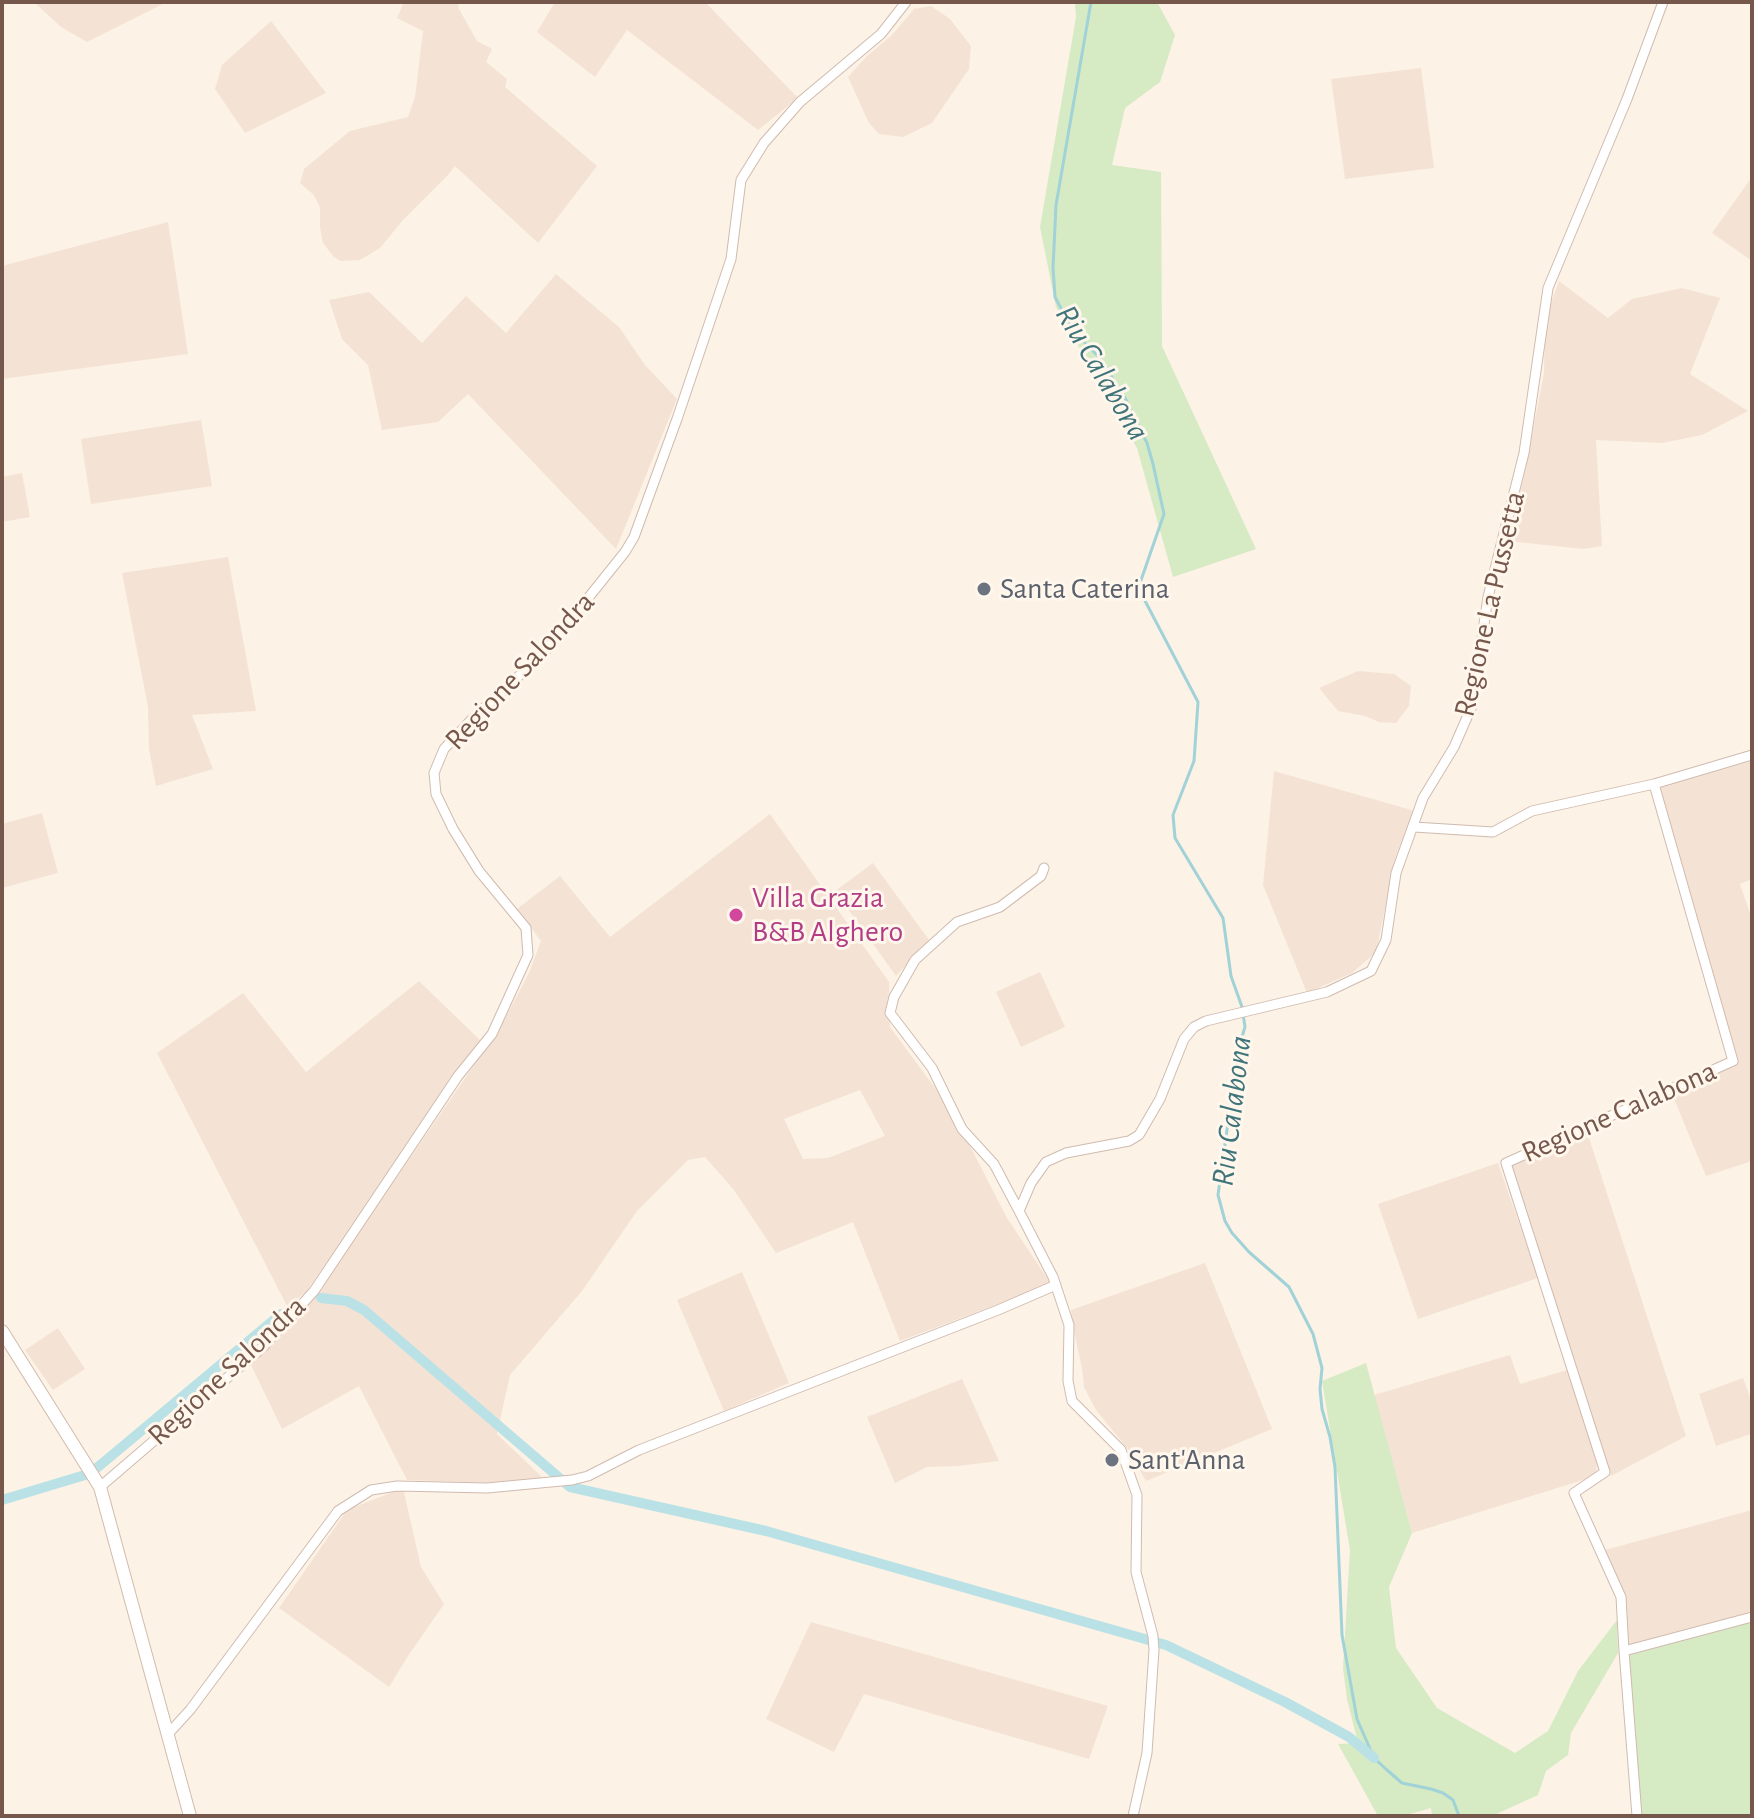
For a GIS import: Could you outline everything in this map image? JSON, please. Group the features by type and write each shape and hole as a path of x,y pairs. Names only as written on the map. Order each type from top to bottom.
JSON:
{"main road":[{"path":"2,1331 94,1476 190,1816"}],"street":[{"name":"Regione Salondra","path":"94,1476 263,1347 314,1291 458,1076 492,1034 528,955 526,928 479,871 453,829 436,794 434,773 444,749 544,653 634,537 731,259 741,180 764,143 800,102 881,34 906,2"},
{"name":"Regione La Pussetta","path":"1019,1211 1031,1183 1046,1162 1066,1153 1129,1141 1139,1135 1160,1099 1184,1039 1194,1027 1217,1018 1327,992 1371,971 1386,940 1396,873 1423,798 1454,747 1472,706 1488,597 1524,453 1548,288 1627,99 1663,2"},
{"path":"1414,827 1493,832 1532,811 1654,784 1752,755"},
{"name":"Regione Calabona","path":"1624,1651 1621,1597 1574,1493 1605,1472 1506,1163 1733,1061 1654,784"},
{"path":"1044,868 1041,876 1000,907 957,922 915,960 894,997 890,1013 932,1068 962,1129 994,1164 1019,1211 1056,1285 1069,1325 1068,1381 1072,1401 1121,1450 1137,1495 1136,1572 1154,1650 1147,1753 1133,1816"},
{"path":"168,1734 190,1710 338,1511 371,1490 397,1486 487,1488 588,1476 639,1450 1056,1285"},
{"path":"1637,1816 1624,1651 1752,1617"}],"shaded area":[{"path":"36,2 167,2 87,42 61,27"},
{"path":"404,2 458,2 477,41 492,49 486,62 507,79 505,87 597,166 538,243 455,166 380,248 360,260 341,261 323,243 320,207 314,195 300,183 304,169 350,131 408,117 415,97 423,31 397,18"},
{"path":"555,2 705,2 798,98 758,130 627,30 595,77 537,32"},
{"path":"931,6 950,19 971,46 969,69 932,123 903,137 879,134 869,123 848,77 914,9"},
{"path":"271,21 326,93 245,133 215,89 222,65"},
{"path":"1421,68 1434,168 1345,179 1331,79"},
{"path":"1752,177 1752,261 1712,233"},
{"path":"168,222 188,354 2,379 2,266"},
{"path":"556,274 619,327 645,365 677,399 616,549 468,394 438,422 382,430 368,365 342,339 329,300 369,292 422,343 466,296 506,333"},
{"path":"1559,281 1608,318 1632,299 1682,288 1720,298 1690,374 1748,411 1702,435 1662,443 1596,440 1602,546 1584,549 1507,541 1523,481 1544,373 1545,320"},
{"path":"201,420 212,486 91,504 81,439"},
{"path":"22,473 30,517 2,522 2,477"},
{"path":"228,557 256,711 192,715 213,769 156,786 149,749 148,707 122,573"},
{"path":"1358,671 1394,674 1411,686 1409,706 1396,723 1379,722 1338,711 1319,688"},
{"path":"1752,761 1752,879 1740,884 1752,919 1752,1161 1706,1176 1672,1094 1735,1065 1660,787"},
{"path":"1274,771 1415,811 1396,855 1376,952 1352,973 1307,993 1263,885"},
{"path":"42,813 58,873 2,888 2,824"},
{"path":"770,814 889,982 890,1027 952,1111 1007,1218 1051,1284 900,1341 853,1222 776,1253 734,1190 705,1157 688,1160 637,1211 582,1291 510,1375 497,1434 545,1480 494,1483 407,1480 359,1386 282,1429 251,1365 321,1287 501,1026 529,973 541,941 517,909 560,876 610,937","holes":["860,1090 885,1136 828,1158 803,1159 784,1119"]},
{"path":"873,863 929,940 896,976 835,891"},
{"path":"1040,972 1065,1027 1021,1047 996,992"},
{"path":"419,981 482,1042 306,1292 287,1306 157,1053 243,993 306,1072"},
{"path":"1588,1135 1686,1436 1611,1476 1510,1166"},
{"path":"1498,1163 1538,1278 1418,1319 1378,1204"},
{"path":"1205,1263 1272,1429 1146,1481 1127,1448 1096,1410 1084,1387 1071,1310"},
{"path":"742,1272 789,1383 724,1411 677,1300"},
{"path":"58,1328 85,1369 53,1390 25,1350"},
{"path":"1510,1355 1520,1384 1567,1370 1597,1460 1596,1476 1412,1533 1374,1395"},
{"path":"1743,1378 1752,1402 1752,1435 1716,1446 1699,1394"},
{"path":"962,1379 999,1461 927,1467 895,1483 867,1417"},
{"path":"403,1488 421,1567 444,1604 389,1687 279,1608 347,1510"},
{"path":"1752,1510 1752,1614 1626,1647 1627,1603 1605,1550"},
{"path":"811,1622 1108,1706 1089,1759 864,1694 834,1752 766,1719"}],"green space":[{"path":"1075,2 1157,2 1175,35 1160,82 1125,108 1112,165 1161,172 1162,346 1256,549 1173,577 1137,448 1056,307 1040,227 1076,17"},
{"path":"1366,1363 1412,1533 1389,1587 1396,1648 1437,1708 1515,1753 1548,1731 1578,1671 1617,1620 1618,1653 1571,1733 1568,1755 1546,1771 1538,1795 1492,1816 1432,1816 1431,1808 1403,1816 1378,1816 1338,1744 1358,1743 1343,1668 1350,1550 1322,1381"},
{"path":"1752,1619 1752,1816 1639,1816 1626,1653"}],"waterway":[{"name":"Riu Calabona","path":"1091,2 1056,205 1055,297 1073,331 1100,358 1125,398 1147,443 1164,514 1140,583 1143,597 1198,702 1194,761 1173,815 1175,838 1223,918 1231,976 1242,1007 1245,1027 1238,1050 1218,1195 1225,1221 1232,1233 1289,1287 1313,1334 1322,1368 1322,1409 1335,1467 1342,1635 1357,1719 1374,1758 1402,1783 1443,1793 1453,1800 1459,1816"},
{"path":"321,1298 347,1301 364,1310 570,1487 766,1531 1166,1645 1285,1702 1349,1737 1374,1758"},
{"path":"2,1500 85,1475 98,1467 281,1314"}],"place":[{"name":"Santa Caterina","path":"984,589"},
{"name":"Villa Grazia B&B Alghero","path":"736,915"},
{"name":"Sant'Anna","path":"1112,1460"}]}
